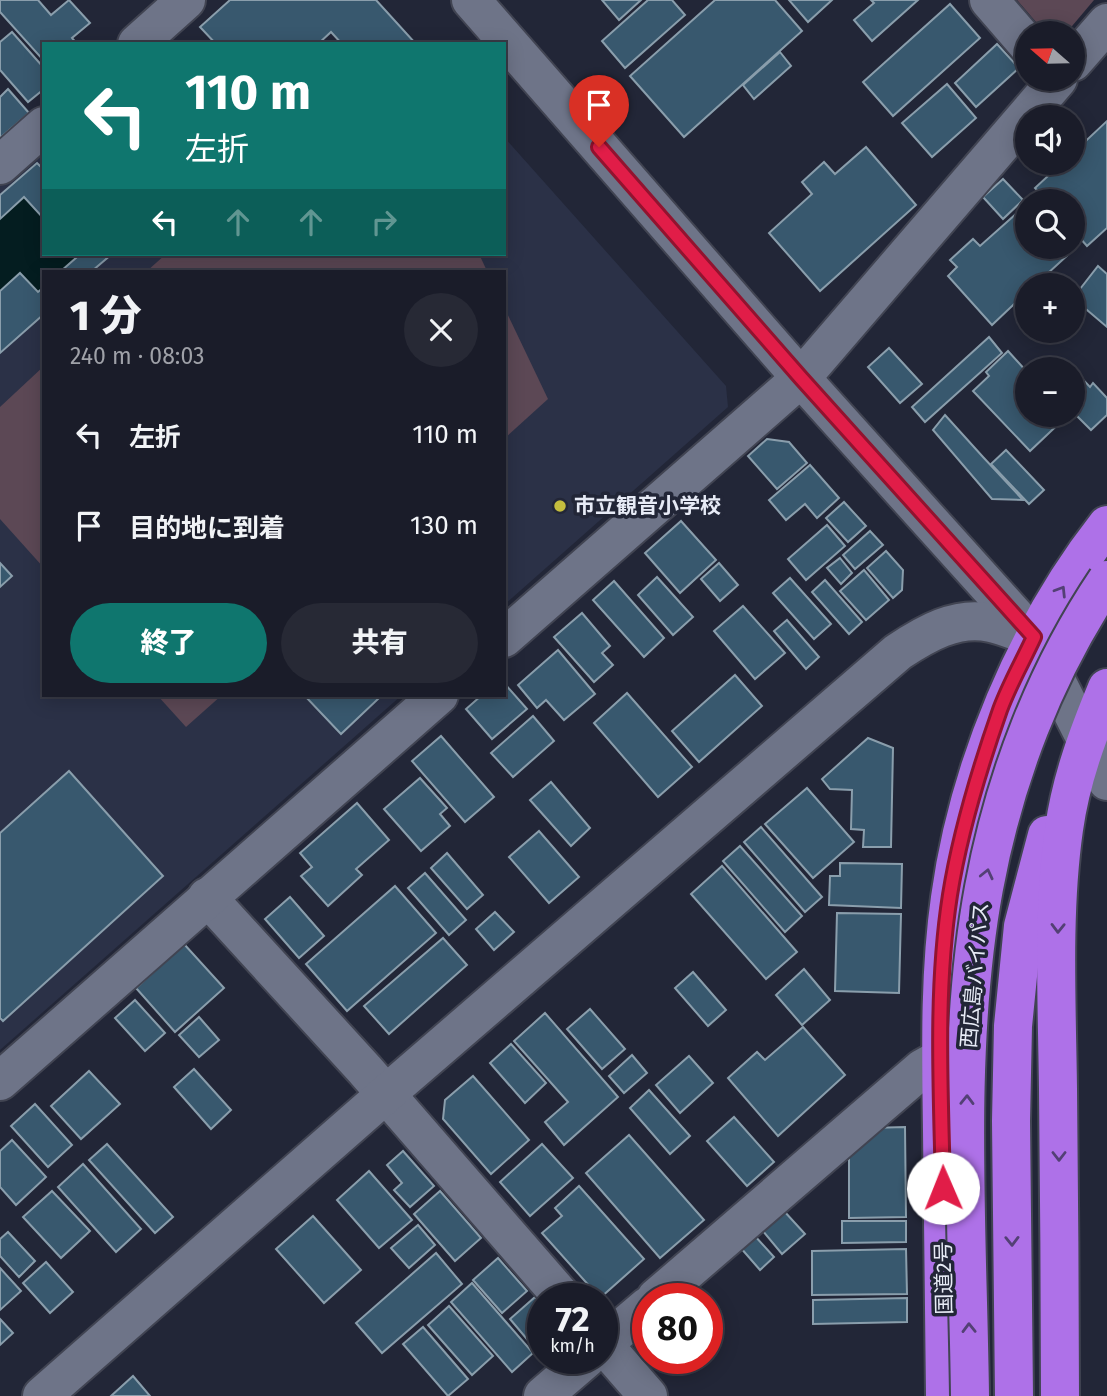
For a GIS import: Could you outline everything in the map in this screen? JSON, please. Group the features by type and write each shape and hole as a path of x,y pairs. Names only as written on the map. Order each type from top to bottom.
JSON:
{"highway":[{"name":"国道2号","path":"945,1396 941,1058 942,963 950,895 979,772 1001,708 1034,637 1062,588 1107,525"},
{"name":"西広島バイパス","path":"970,1396 966,1141 968,1031 974,956 984,888 1002,813 1037,707 1064,650 1107,580"},
{"path":"1014,1396 1011,1135 1013,1026 1023,926 1048,831 1107,688"},
{"path":"1060,1396 1057,986 1059,881 1064,829 1073,780 1085,740"}],"street":[{"path":"138,42 186,0"},
{"path":"471,0 801,378 1034,637 1107,780"},
{"path":"989,0 1015,30"},
{"path":"1085,48 1107,23"},
{"path":"506,636 801,378 1048,91"},
{"path":"0,165 42,128"},
{"path":"42,1396 386,1094 898,652 923,635 950,624 989,622 1034,637"},
{"path":"0,1081 437,697"},
{"path":"207,897 386,1094 550,1283"},
{"path":"673,1283 923,1068 941,1058"},
{"path":"618,1331 632,1319"},
{"path":"618,1362 648,1396"},
{"path":"543,1396 568,1374"}],"shaded area":[{"path":"1017,0 1094,0 1076,21 1035,21"},
{"name":"市立観音小学校","path":"506,139 726,386 728,407 506,603 506,270 42,270 42,697 400,697 0,1050 0,186 42,150 42,256 506,256"},
{"path":"24,197 42,217 42,256 77,257 62,270 42,270 42,289 38,292 20,273 0,291 0,219"},
{"path":"164,256 480,256 487,270 148,270"},
{"path":"506,311 548,399 506,437"},
{"path":"42,368 42,566 0,519 0,407"},
{"path":"159,697 220,697 186,727"}],"building":[{"path":"0,0 38,0 51,15 69,0 90,23 72,38 75,42 42,42 42,59 0,12"},
{"path":"230,0 376,0 414,42 340,42 331,32 320,42 214,42 200,27"},
{"path":"602,0 641,0 619,20"},
{"path":"648,0 672,0 685,15 625,68 602,41"},
{"path":"715,0 775,0 802,31 684,137 630,76"},
{"path":"789,0 832,0 808,22"},
{"path":"871,0 918,0 872,41 854,20 874,3"},
{"path":"950,4 980,38 893,116 863,82"},
{"path":"12,32 42,66 42,91 28,102 0,70 0,42"},
{"path":"997,44 1015,64 1015,72 976,107 955,83"},
{"path":"780,52 791,66 754,99 743,85"},
{"path":"947,84 976,118 932,157 902,123"},
{"path":"8,89 29,113 0,138 0,97"},
{"path":"1107,121 1107,228 1087,246 1085,189 1035,188 1049,175 1085,175 1085,142"},
{"path":"866,147 916,205 820,291 769,233 812,194 802,182 824,162 835,174"},
{"path":"37,163 42,168 42,217 24,197 0,219 0,195"},
{"path":"1003,179 1015,192 1015,208 1003,219 983,197"},
{"path":"1015,215 1015,259 1063,259 1048,273 1015,273 1015,303 992,325 948,276 957,267 950,260 973,239 980,246"},
{"path":"110,256 93,270 62,270 77,257"},
{"path":"1098,266 1107,274 1107,327 1085,308 1085,283"},
{"path":"20,273 38,292 42,289 42,316 0,353 0,291"},
{"path":"989,337 1002,353 925,422 912,407"},
{"path":"889,348 922,384 900,403 868,367"},
{"path":"1008,351 1015,359 1015,427 1055,427 1030,451 973,391 989,376 986,372"},
{"path":"1085,382 1090,387 1093,383 1107,398 1107,415 1091,430 1085,424"},
{"path":"945,415 1023,500 992,499 933,430"},
{"path":"767,439 789,442 807,463 777,489 748,456"},
{"path":"1006,450 1044,490 1029,504 991,464"},
{"path":"810,465 839,498 817,518 805,504 786,520 769,500"},
{"path":"844,502 866,526 848,542 826,518"},
{"path":"681,521 716,560 680,593 645,553"},
{"path":"827,525 845,546 806,580 788,559"},
{"path":"870,531 883,545 855,569 843,555"},
{"path":"886,551 903,570 902,590 893,598 867,568"},
{"path":"840,558 852,573 841,584 827,568"},
{"path":"0,563 12,576 0,587"},
{"path":"719,563 738,585 720,601 701,579"},
{"path":"864,570 889,600 866,620 840,591"},
{"path":"657,577 693,617 673,635 638,595"},
{"path":"790,578 831,624 814,639 773,593"},
{"path":"825,580 862,622 849,634 812,592"},
{"path":"614,581 664,638 644,657 593,600"},
{"path":"743,606 785,653 755,679 714,631"},
{"path":"582,613 610,646 602,653 613,665 594,682 554,637"},
{"path":"787,620 819,657 806,669 774,631"},
{"path":"558,650 595,694 564,720 546,700 537,708 518,685"},
{"path":"735,675 762,706 699,762 672,731"},
{"path":"506,685 527,709 492,739 466,709 480,697 506,697"},
{"path":"627,693 692,767 658,797 594,723"},
{"path":"306,697 378,699 341,734"},
{"path":"533,716 554,741 513,777 491,753"},
{"path":"441,736 494,797 465,822 412,761"},
{"path":"868,738 893,748 891,847 863,847 864,830 851,829 852,790 830,789 822,779"},
{"path":"69,771 163,876 3,1021 0,1018 0,833"},
{"path":"420,778 447,808 440,814 450,826 421,851 384,809"},
{"path":"551,782 590,828 571,846 530,800"},
{"path":"807,788 854,842 813,878 765,824"},
{"path":"357,803 389,840 356,869 362,875 328,906 301,876 312,867 300,853"},
{"path":"761,827 822,897 805,912 744,842"},
{"path":"539,831 579,877 549,903 509,857"},
{"path":"740,846 802,916 785,932 723,861"},
{"path":"447,853 483,895 467,909 431,868"},
{"path":"840,863 902,864 901,908 829,905 830,876 840,876"},
{"path":"722,866 797,952 766,979 691,894"},
{"path":"425,873 466,920 449,935 408,888"},
{"path":"395,886 436,933 347,1011 306,964"},
{"path":"290,897 324,936 299,958 265,919"},
{"path":"495,912 514,932 494,950 476,929"},
{"path":"837,913 901,914 899,993 835,991"},
{"path":"443,938 467,965 389,1034 364,1006"},
{"path":"184,944 224,988 175,1032 136,988"},
{"path":"804,969 830,1000 802,1025 776,995"},
{"path":"693,972 726,1010 708,1026 675,988"},
{"path":"135,1000 165,1033 145,1051 115,1018"},
{"path":"590,1009 625,1049 602,1069 567,1029"},
{"path":"545,1013 618,1097 564,1145 545,1122 568,1102 514,1041"},
{"path":"199,1017 219,1040 199,1057 179,1035"},
{"path":"803,1027 845,1075 778,1136 728,1078 757,1052 765,1060"},
{"path":"511,1044 546,1083 525,1103 490,1063"},
{"path":"632,1055 647,1073 624,1093 609,1076"},
{"path":"689,1056 713,1083 680,1113 656,1085"},
{"path":"194,1069 231,1110 211,1129 174,1087"},
{"path":"89,1071 120,1104 81,1139 51,1106"},
{"path":"473,1076 529,1140 491,1174 443,1119 445,1100"},
{"path":"649,1090 690,1136 670,1154 630,1108"},
{"path":"35,1104 72,1145 48,1167 11,1126"},
{"path":"734,1117 774,1162 747,1186 707,1141"},
{"path":"905,1127 906,1217 849,1218 849,1151 869,1128"},
{"path":"629,1135 704,1220 660,1258 586,1173"},
{"path":"12,1140 46,1177 16,1205 0,1187 0,1151"},
{"path":"107,1144 173,1217 155,1233 89,1160"},
{"path":"542,1144 573,1178 530,1216 500,1182"},
{"path":"403,1151 434,1186 410,1207 394,1190 402,1183 387,1165"},
{"path":"83,1164 141,1229 116,1252 58,1187"},
{"path":"369,1171 412,1220 379,1248 337,1200"},
{"path":"579,1186 644,1259 617,1283 587,1283 542,1233 562,1216 555,1208"},
{"path":"52,1191 90,1231 61,1258 23,1217"},
{"path":"440,1191 481,1238 455,1261 414,1214"},
{"path":"784,1211 805,1234 782,1254 762,1230"},
{"path":"313,1216 361,1270 324,1303 276,1249"},
{"path":"842,1221 906,1221 906,1242 842,1243"},
{"path":"418,1225 435,1245 409,1268 391,1248"},
{"path":"8,1232 35,1261 19,1277 0,1256 0,1239"},
{"path":"754,1235 774,1257 760,1270 740,1247"},
{"path":"906,1249 907,1294 812,1295 812,1251"},
{"path":"436,1253 462,1284 382,1353 356,1323"},
{"path":"498,1258 527,1291 502,1313 473,1280"},
{"path":"46,1262 73,1292 50,1313 23,1283"},
{"path":"0,1268 21,1291 0,1310"},
{"path":"472,1283 527,1346 527,1358 512,1372 451,1302"},
{"path":"907,1298 907,1322 813,1324 813,1300"},
{"path":"527,1304 527,1339 510,1319"},
{"path":"449,1306 493,1356 472,1375 428,1325"},
{"path":"0,1319 13,1333 0,1345"},
{"path":"423,1327 468,1379 448,1396 403,1344"},
{"path":"133,1376 150,1396 111,1396"}],"place":[{"name":"市立観音小学校","path":"560,506"}],"route":[{"path":"599,147 801,378 1034,637 1001,708 979,772 950,895 942,963 943,1188"}]}
